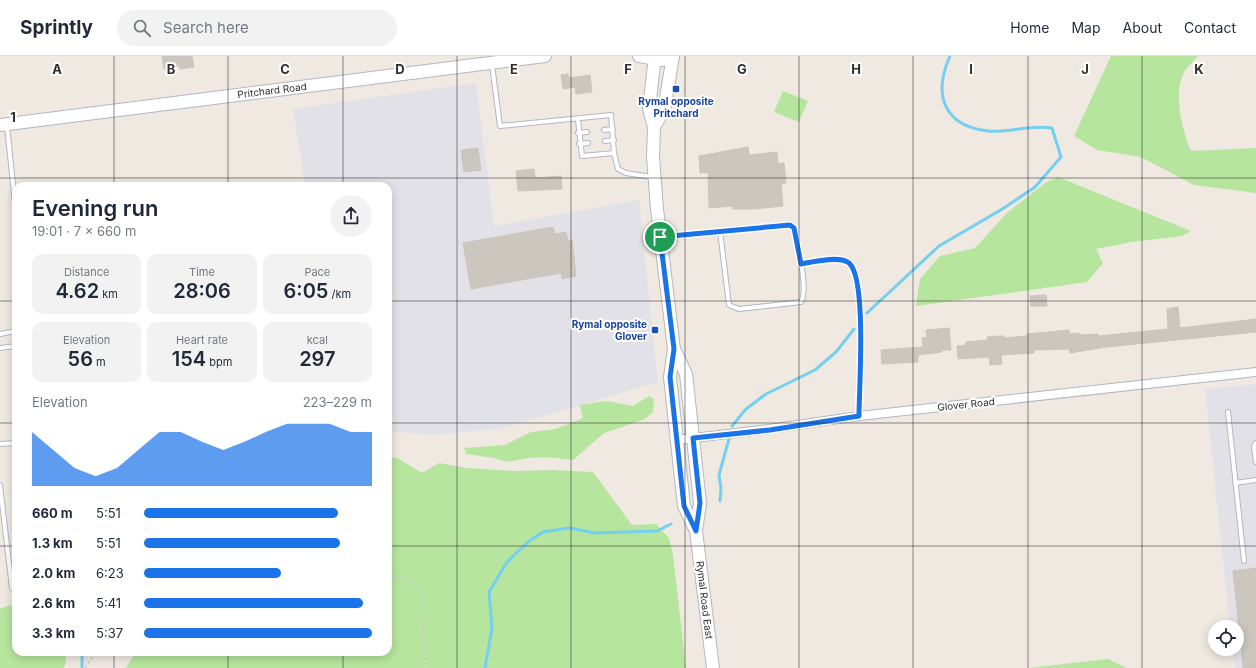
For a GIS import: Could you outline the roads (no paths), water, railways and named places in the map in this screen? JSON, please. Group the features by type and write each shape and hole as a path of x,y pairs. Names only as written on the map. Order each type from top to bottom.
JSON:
{"main road":[{"name":"Pritchard Road","path":"4,125 545,56"},
{"path":"639,56 672,59 664,110 654,127"},
{"name":"Rymal Road East","path":"655,57 650,109 654,127 655,177 660,237 674,349 670,377 684,506 696,531"},
{"name":"Rymal Road East","path":"674,349 686,374 700,503 696,531 713,668"}],"street":[{"name":"Glover Road","path":"677,440 770,430 859,416 1256,372"}],"lane":[{"path":"492,63 500,126 578,120 611,115 614,153 618,169 626,173 655,177"},
{"path":"578,120 579,144 582,156 614,153"},
{"path":"4,125 12,184"},
{"path":"604,130 613,129"},
{"path":"578,133 587,132"},
{"path":"606,141 614,140"},
{"path":"579,144 588,143"},
{"path":"660,237 790,225 794,228 801,264 804,297 801,302 739,309 729,305 720,232"},
{"path":"801,264 838,259 848,262 856,272 862,334 859,416"},
{"path":"0,334 12,332"},
{"path":"0,348 12,346"},
{"path":"1228,412 1244,561"},
{"path":"0,444 12,443"},
{"path":"1256,443 1254,447 1256,462"},
{"path":"1235,483 1256,480"},
{"path":"0,485 12,588"},
{"path":"0,527 5,527"}],"waterway":[{"path":"867,313 939,246 1004,208 1035,187 1061,157 1052,128 1036,127 1004,131 988,131 973,128 961,123 952,115 946,106 942,83 950,56"},
{"path":"732,426 746,409 766,394 815,370 836,352 854,329"},
{"path":"720,501 721,489 719,475 730,435"},
{"path":"485,668 492,628 489,592 507,562 529,541 543,532 569,528 595,533 657,531 671,524"},
{"path":"82,656 82,668"}],"place":[{"name":"Rymal opposite Pritchard","path":"676,89"},
{"name":"Rymal opposite Glover","path":"655,330"}]}
